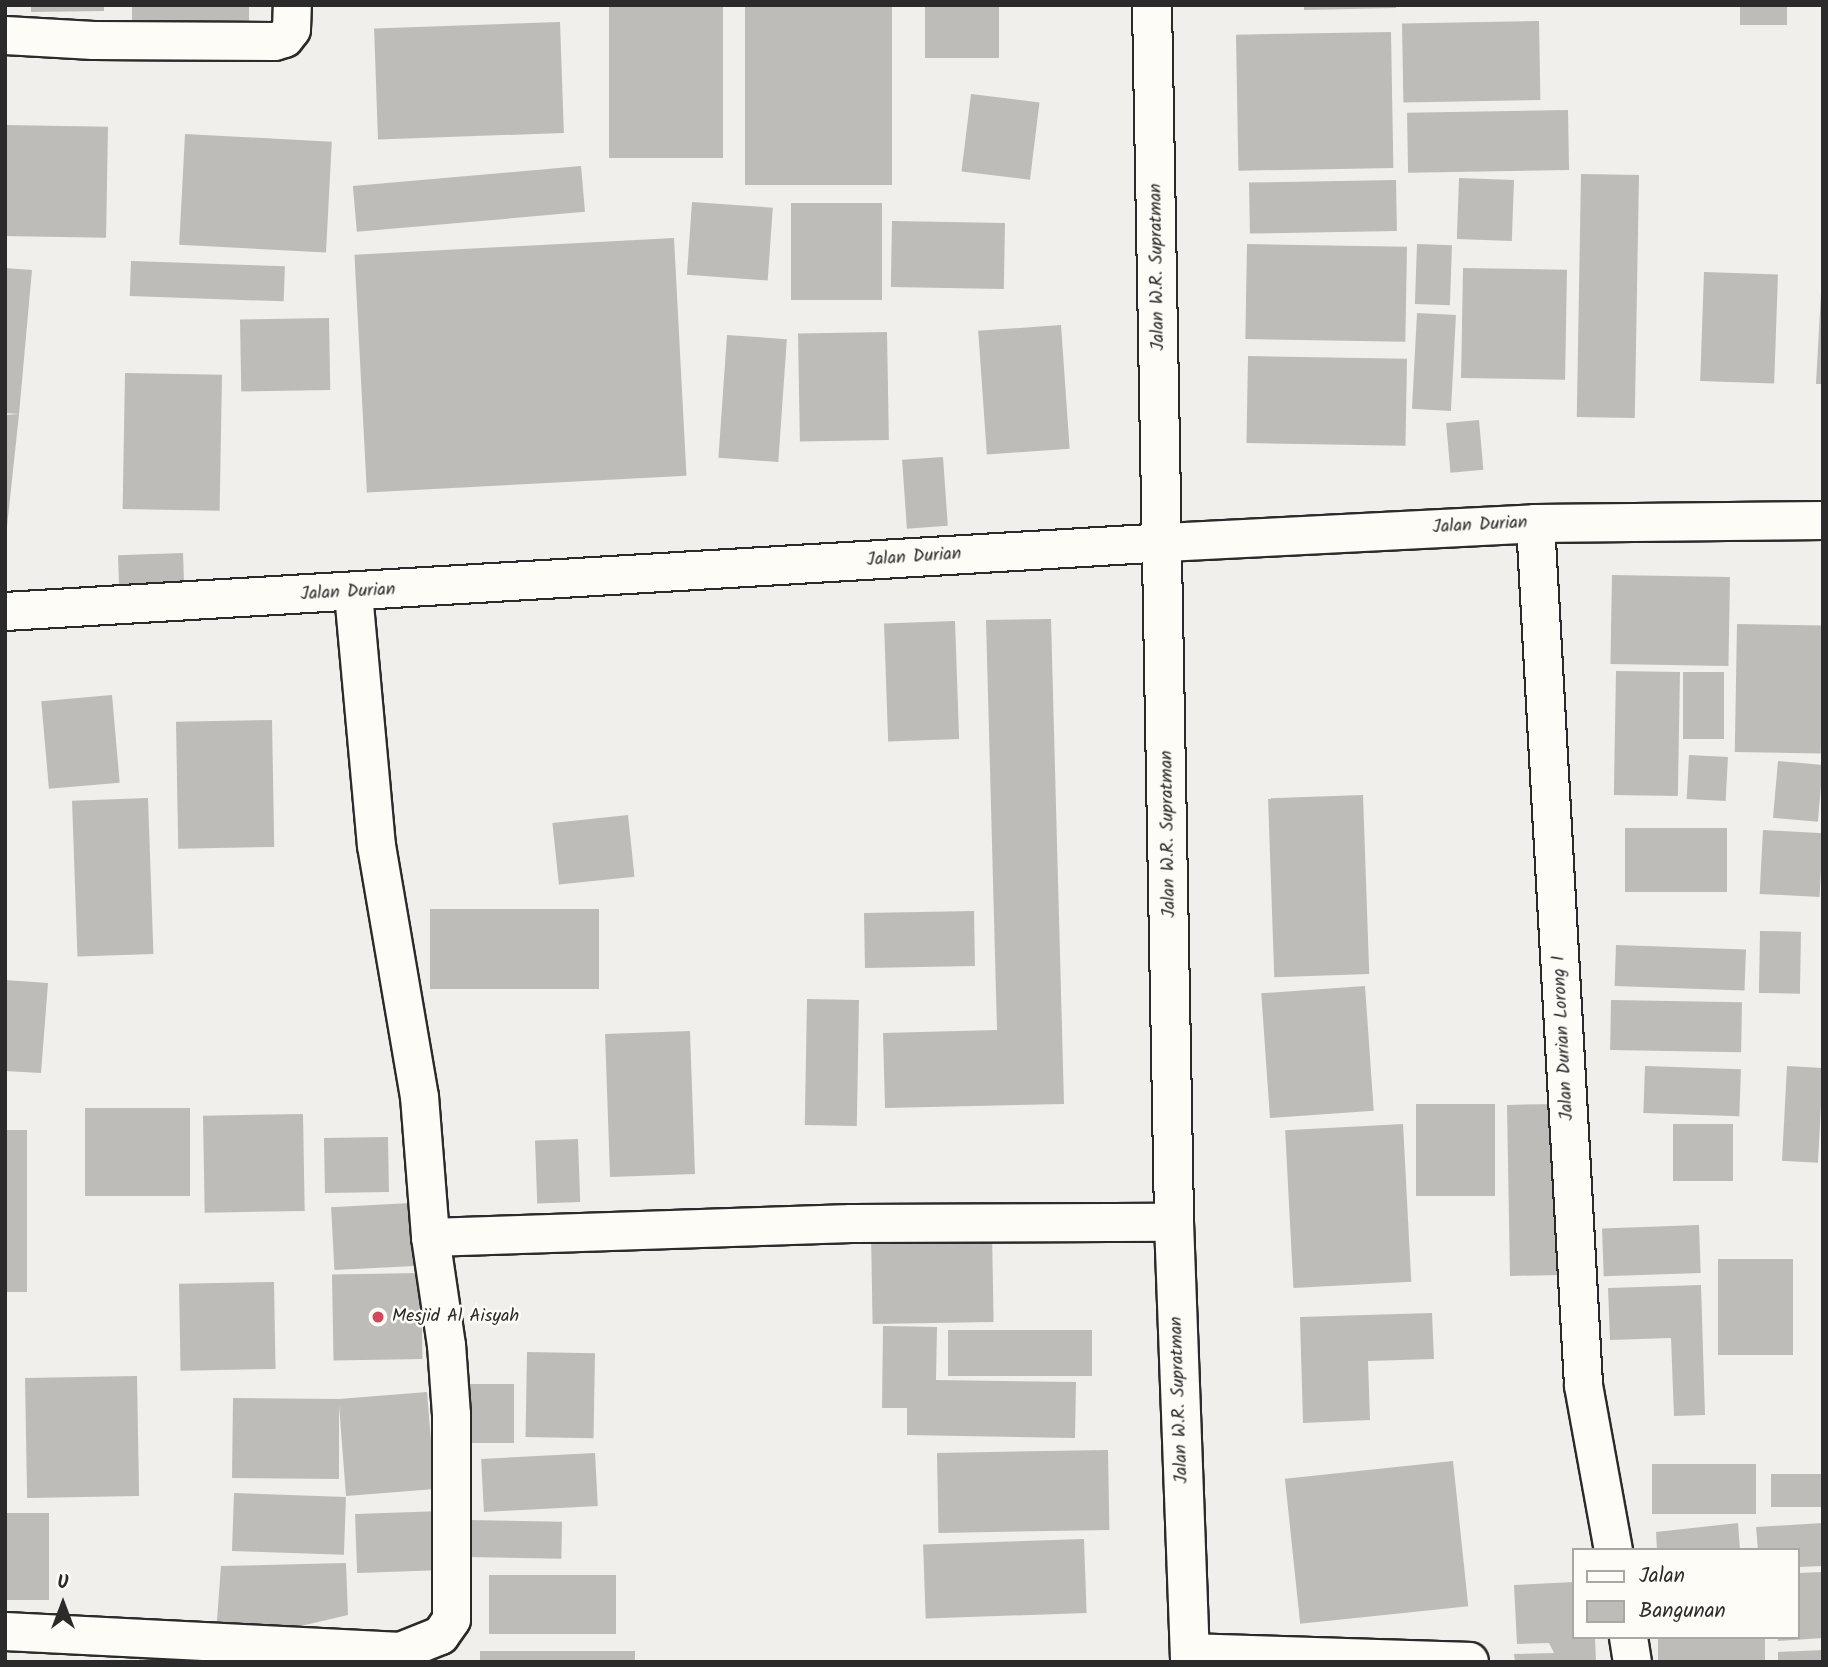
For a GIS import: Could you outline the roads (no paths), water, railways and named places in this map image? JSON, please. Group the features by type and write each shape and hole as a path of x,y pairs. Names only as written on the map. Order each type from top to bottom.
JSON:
{"street":[{"path":"5,35 274,41 284,38 290,29 292,5"},
{"name":"Jalan W.R. Supratman","path":"1152,5 1165,542 1174,1222 1190,1657"},
{"name":"Jalan Durian","path":"5,611 353,593 1165,542 1535,523 1823,520"},
{"name":"Jalan Durian Lorong I","path":"1535,523 1583,1385 1613,1548"},
{"path":"5,1631 58,1648 400,1656 440,1635 451,1619 451,1414 430,1237 419,1096 376,845 353,593"},
{"path":"430,1237 850,1223 1174,1222"},
{"path":"1628,1639 1632,1662"},
{"path":"1190,1657 1469,1661"}],"place":[{"name":"Mesjid Al Aisyah","path":"378,1317"}]}
